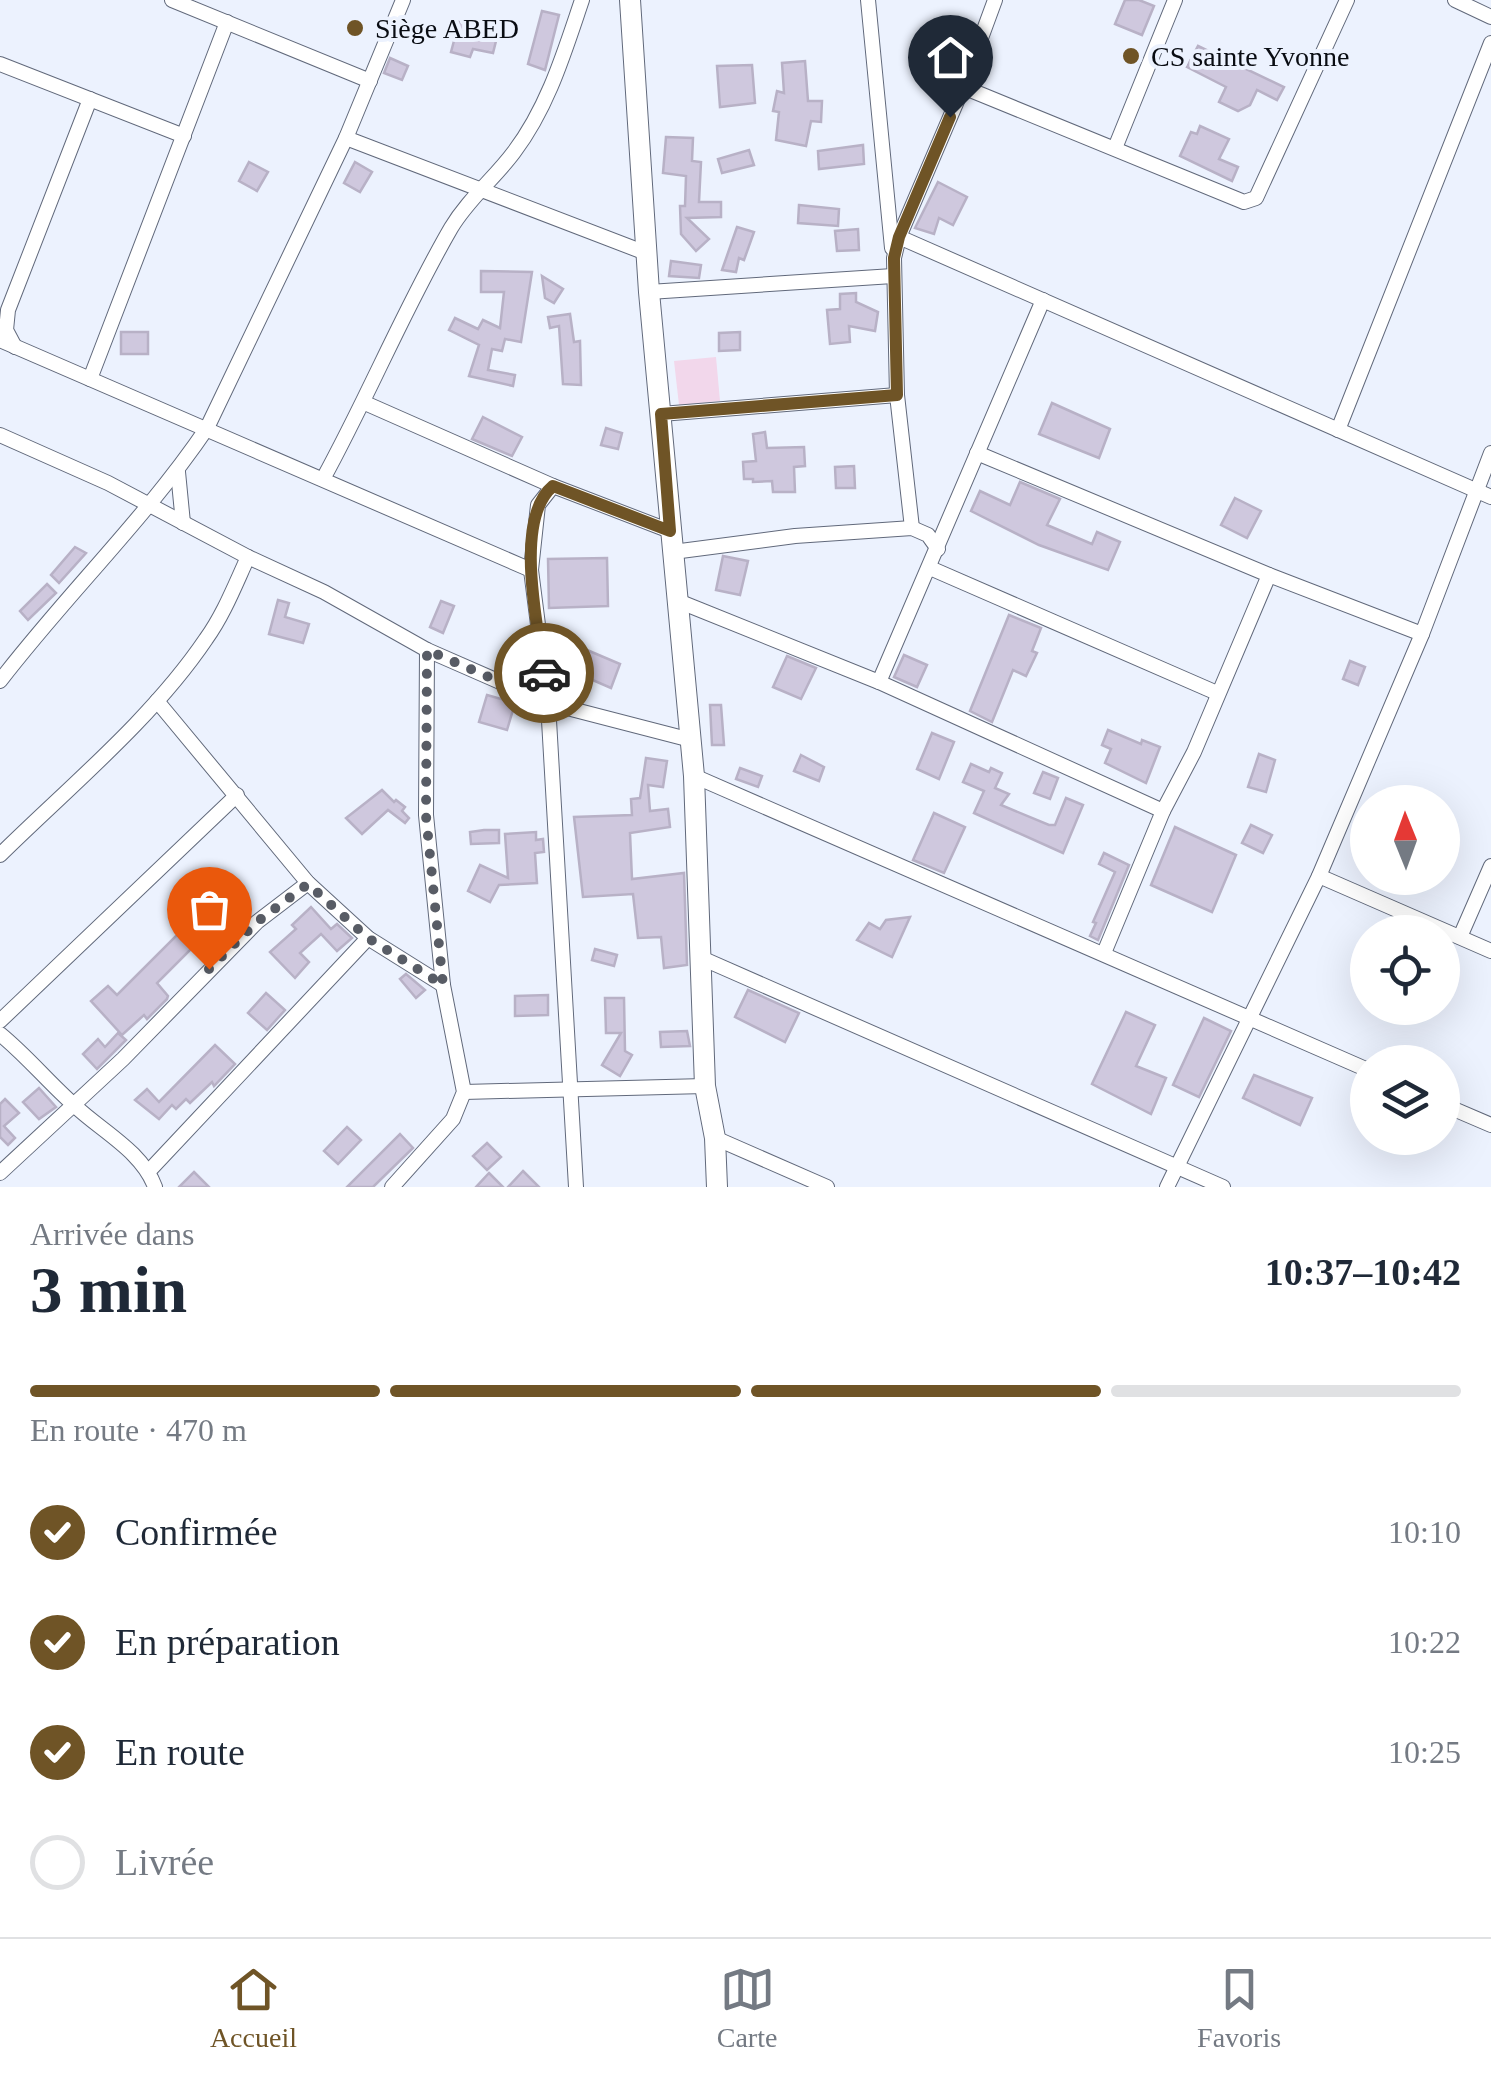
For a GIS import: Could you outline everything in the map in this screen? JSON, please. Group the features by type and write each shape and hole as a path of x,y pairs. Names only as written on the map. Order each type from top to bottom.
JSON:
{"street":[{"path":"172,0 370,81"},
{"path":"0,681 178,472 207,428 346,138 402,0"},
{"path":"323,479 449,232 478,190 515,151 543,107 582,0"},
{"path":"630,0 649,292 694,776 705,1086 718,1187"},
{"path":"868,0 894,258"},
{"path":"912,528 897,395 894,258 995,0"},
{"path":"1115,148 1175,0"},
{"path":"962,87 1244,202 1256,198 1347,0"},
{"path":"1455,0 1491,17"},
{"path":"90,380 227,22"},
{"path":"1338,430 1491,44"},
{"path":"0,64 184,136"},
{"path":"15,347 6,330 8,310 90,99"},
{"path":"346,138 646,253"},
{"path":"899,237 1491,497"},
{"path":"649,292 893,276"},
{"path":"879,682 1044,300"},
{"path":"0,340 531,570"},
{"path":"661,414 897,395"},
{"path":"365,402 671,541 912,528 928,534 938,548"},
{"path":"0,435 324,592 427,650 548,703 691,740"},
{"path":"977,453 1268,575 1422,634"},
{"path":"1166,1187 1318,876 1422,634 1491,453"},
{"path":"178,472 183,523"},
{"path":"553,486 538,505 531,570 548,703 576,1187"},
{"path":"0,855 156,701 206,640 248,557"},
{"path":"930,568 1217,693"},
{"path":"1104,953 1268,575"},
{"path":"678,601 879,682 1163,811"},
{"path":"392,1187 452,1119 464,1092 443,985 426,816 427,650"},
{"path":"156,701 238,795 308,884 368,938 443,985"},
{"path":"694,776 1350,1062"},
{"path":"0,1022 238,795"},
{"path":"1491,866 1460,937 1491,951"},
{"path":"1318,876 1409,915"},
{"path":"0,1173 124,1059 257,922 308,884"},
{"path":"149,1170 368,938"},
{"path":"699,958 1223,1187"},
{"path":"0,1034 149,1170 156,1187"},
{"path":"464,1092 705,1086"},
{"path":"1460,1112 1491,1126"},
{"path":"714,1138 828,1187"}],"shaded area":[{"path":"716,357 720,401 679,405 674,361"}],"building":[{"path":"1125,0 1154,6 1142,35 1115,24"},
{"path":"542,11 559,15 545,70 528,64"},
{"path":"459,22 498,33 493,53 473,49 470,57 451,52"},
{"path":"1198,46 1284,87 1277,100 1257,90 1250,105 1238,111 1219,102 1226,87 1187,67"},
{"path":"390,58 408,66 402,80 384,73"},
{"path":"805,61 808,101 822,101 821,122 811,121 806,146 776,140 779,112 773,111 777,91 784,93 782,63"},
{"path":"752,65 755,103 720,107 717,66"},
{"path":"1200,126 1229,139 1219,159 1238,167 1232,181 1180,156 1191,132 1197,134"},
{"path":"666,137 693,138 692,161 701,162 699,202 721,202 721,217 687,218 709,239 696,251 681,234 680,206 685,206 686,176 663,173"},
{"path":"863,145 864,164 819,169 818,151"},
{"path":"749,150 754,165 722,173 718,159"},
{"path":"249,162 268,172 257,191 239,181"},
{"path":"355,162 372,172 360,192 344,183"},
{"path":"938,182 967,197 953,225 939,218 934,234 915,228"},
{"path":"799,205 839,209 838,226 798,223"},
{"path":"737,227 754,232 744,260 739,258 736,272 722,270"},
{"path":"858,229 859,250 837,251 835,231"},
{"path":"671,261 701,265 699,278 669,276"},
{"path":"481,271 532,272 521,342 505,339 502,351 492,349 488,370 515,375 513,386 469,376 479,345 449,330 455,318 478,329 483,320 500,328 504,292 481,292"},
{"path":"542,276 563,289 554,303 545,298"},
{"path":"856,293 856,302 878,312 875,331 849,326 850,342 830,344 827,310 840,309 840,294"},
{"path":"570,314 574,342 580,341 581,385 563,384 559,326 550,328 548,317"},
{"path":"121,332 148,332 148,354 121,354"},
{"path":"740,332 740,350 719,351 719,333"},
{"path":"1052,403 1110,429 1099,458 1039,434"},
{"path":"483,417 522,437 512,456 472,439"},
{"path":"606,428 622,433 618,449 601,445"},
{"path":"765,432 767,448 804,447 805,466 794,467 795,492 773,492 772,481 744,479 743,462 756,461 753,434"},
{"path":"854,466 855,488 836,488 835,467"},
{"path":"1020,482 1060,499 1047,525 1092,544 1097,532 1120,542 1108,570 1039,545 971,511 980,491 1010,505"},
{"path":"1235,498 1261,511 1247,538 1221,525"},
{"path":"75,547 86,553 59,583 51,575"},
{"path":"723,556 748,561 740,595 716,590"},
{"path":"607,558 608,606 549,608 548,559"},
{"path":"47,584 56,593 28,620 20,611"},
{"path":"278,600 289,603 285,617 309,624 303,643 269,634"},
{"path":"441,601 454,606 443,633 430,627"},
{"path":"1009,615 1041,628 1032,651 1037,653 1026,676 1013,670 992,722 970,711"},
{"path":"587,650 620,664 611,688 574,672"},
{"path":"904,655 927,665 917,687 894,677"},
{"path":"787,656 816,668 801,699 773,687"},
{"path":"1350,661 1365,667 1358,685 1343,679"},
{"path":"487,695 515,703 507,730 479,722"},
{"path":"710,705 721,705 724,745 712,745"},
{"path":"1108,730 1141,744 1142,740 1160,747 1146,783 1105,763 1111,749 1102,745"},
{"path":"932,733 954,742 939,779 917,769"},
{"path":"1259,754 1275,760 1266,792 1248,787"},
{"path":"801,755 824,767 819,781 794,771"},
{"path":"646,758 667,761 663,787 648,785 650,811 668,809 670,827 630,833 632,879 684,873 687,965 664,968 661,937 638,938 633,894 583,897 574,817 632,815 631,799 640,798"},
{"path":"971,764 1002,773 995,788 1009,794 1001,805 1049,825 1055,825 1066,798 1083,805 1063,853 974,813 984,791 963,782"},
{"path":"740,768 762,776 758,787 736,779"},
{"path":"1043,772 1058,778 1050,799 1034,793"},
{"path":"382,790 405,807 402,811 409,818 405,823 388,810 362,834 346,818"},
{"path":"934,813 965,827 944,873 913,860"},
{"path":"1251,825 1272,835 1263,853 1242,843"},
{"path":"1175,827 1236,855 1212,912 1151,885"},
{"path":"499,830 499,843 471,844 470,832"},
{"path":"536,832 536,840 543,839 544,852 535,853 537,883 499,885 490,902 468,891 480,865 508,878 505,834"},
{"path":"1104,853 1129,865 1098,940 1090,936 1096,923 1093,922 1115,872 1099,864"},
{"path":"311,907 331,929 337,924 352,938 337,951 321,934 300,953 309,962 295,978 270,952 296,929 292,925"},
{"path":"910,917 892,957 857,940 869,923 880,929 886,920"},
{"path":"194,918 208,932 157,983 167,999 147,1019 144,1015 122,1035 91,1001 108,986 117,995"},
{"path":"595,949 617,955 614,966 592,960"},
{"path":"406,974 425,990 416,998 400,979"},
{"path":"748,990 799,1013 785,1042 735,1017"},
{"path":"266,993 285,1010 267,1030 248,1013"},
{"path":"548,995 548,1015 515,1016 515,996"},
{"path":"605,998 624,998 625,1051 632,1055 620,1076 602,1065 621,1033 606,1033"},
{"path":"1126,1012 1155,1025 1136,1066 1166,1078 1151,1114 1092,1084"},
{"path":"1204,1018 1231,1031 1199,1097 1173,1085"},
{"path":"687,1031 690,1046 661,1047 660,1032"},
{"path":"118,1033 126,1040 97,1069 83,1054 98,1039 105,1047"},
{"path":"215,1045 235,1064 190,1103 186,1099 176,1109 172,1105 159,1119 135,1100 147,1089 159,1102"},
{"path":"1254,1075 1312,1098 1300,1125 1243,1098"},
{"path":"39,1088 56,1107 39,1119 23,1102"},
{"path":"5,1099 19,1113 4,1126 15,1138 8,1145 0,1137 0,1104"},
{"path":"347,1127 361,1140 338,1164 324,1151"},
{"path":"400,1134 413,1148 373,1187 347,1187"},
{"path":"487,1143 501,1157 487,1170 473,1156"},
{"path":"523,1171 539,1187 508,1187"},
{"path":"194,1172 209,1187 179,1187"},
{"path":"489,1173 503,1187 476,1187"}],"way so far":[{"path":"209,969 257,922 308,884 368,938 443,985 426,816 427,650 548,703 544,673"}],"place":[{"name":"Siège ABED","path":"355,28"},
{"name":"CS sainte Yvonne","path":"1131,56"}],"route":[{"path":"544,673 531,570 532,541 538,505 553,486 670,531 661,414 897,395 894,258 899,237 950,117"}]}
